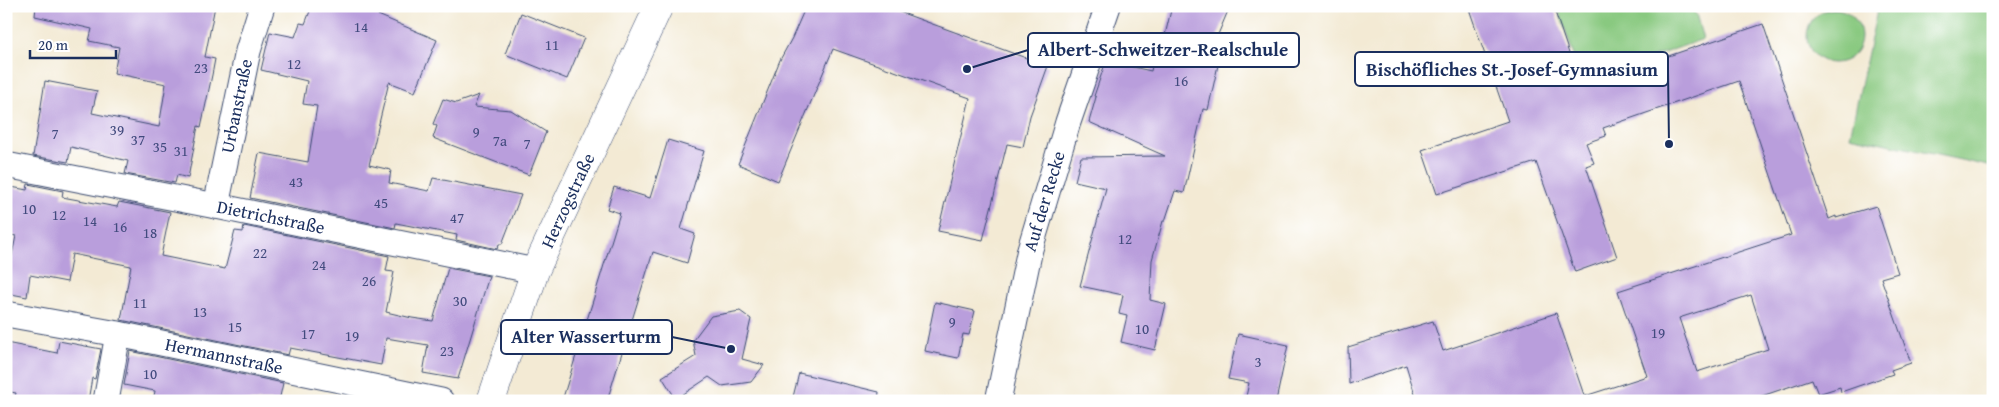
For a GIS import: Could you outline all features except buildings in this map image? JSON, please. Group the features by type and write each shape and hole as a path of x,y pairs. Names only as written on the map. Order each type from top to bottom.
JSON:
{"street":[{"name":"Urbanstraße","path":"216,206 248,51 262,6"},
{"name":"Herzogstraße","path":"491,401 535,271 658,6"},
{"name":"Auf der Recke","path":"998,401 1030,249 1068,122 1108,6"},
{"name":"Dietrichstraße","path":"6,166 216,206 535,271"},
{"name":"Hermannstraße","path":"6,314 118,334 441,401"},
{"path":"106,401 118,334"}],"green space":[{"path":"1557,6 1687,6 1696,14 1703,39 1583,82"},
{"path":"1878,6 1993,6 1993,167 1850,136"},
{"path":"1834,9 1853,17 1861,36 1853,55 1834,63 1815,55 1807,36 1815,17"}],"place":[{"name":"Albert-Schweitzer-Realschule","path":"967,69"},
{"name":"Bischöfliches St.-Josef-Gymnasium","path":"1669,144"},
{"name":"Alter Wasserturm","path":"731,349"}]}
